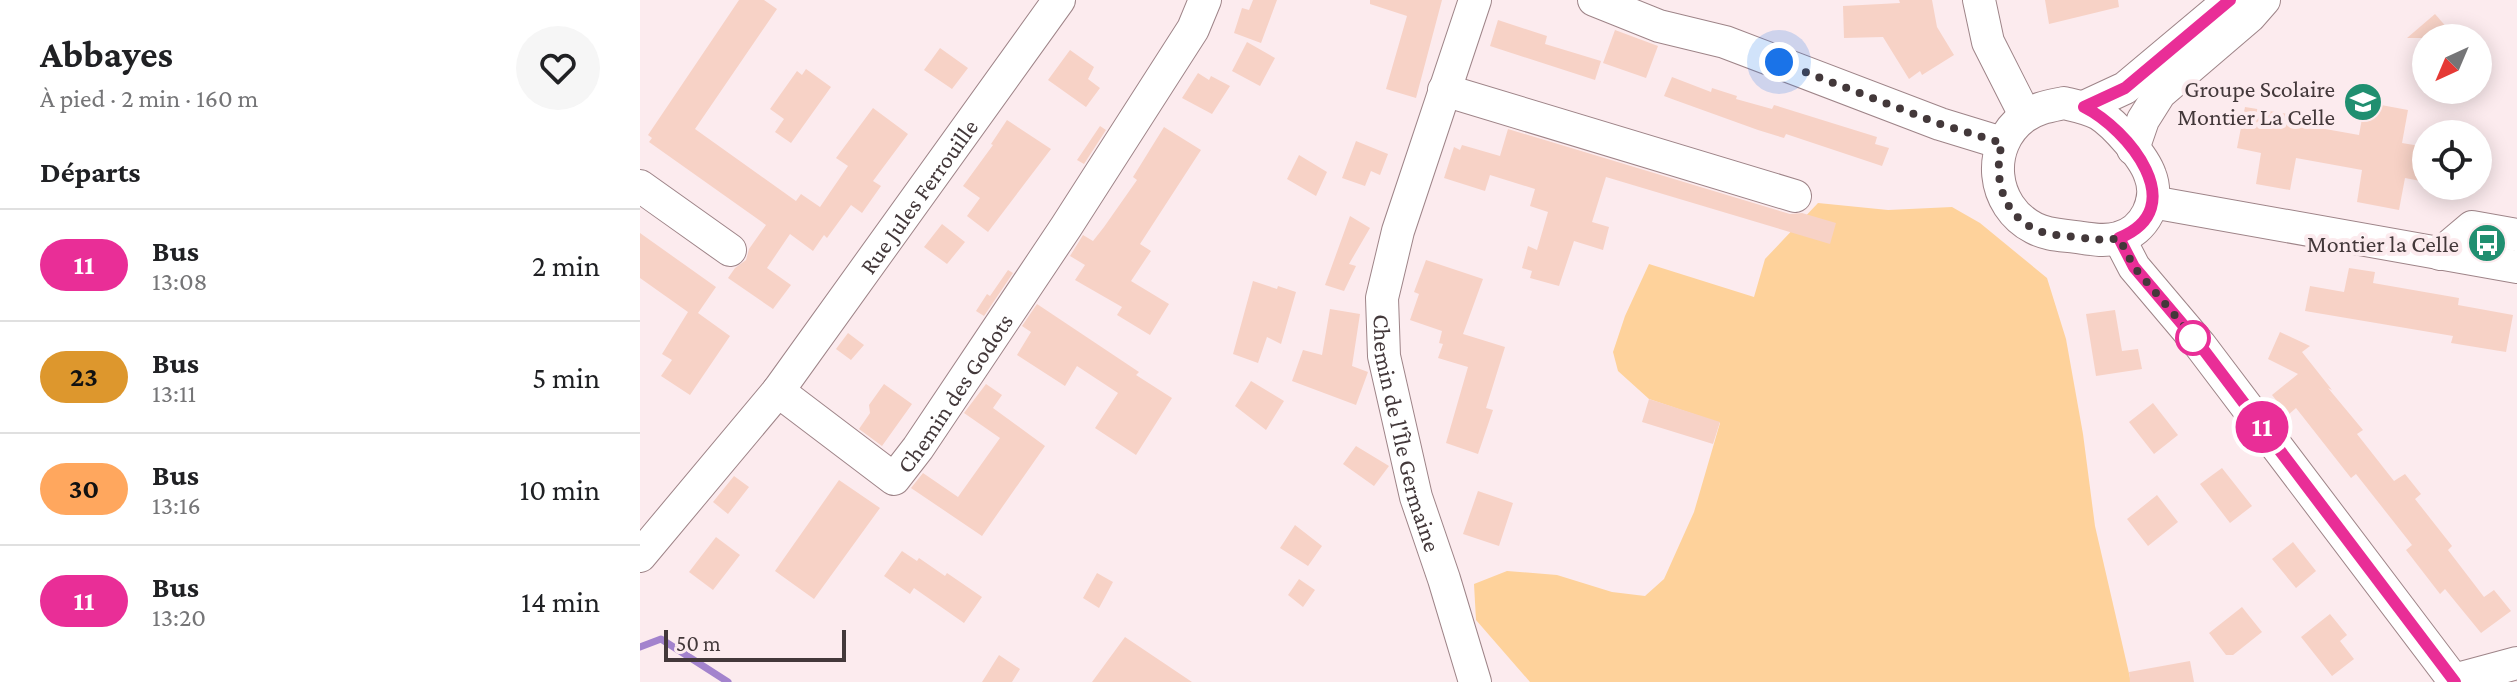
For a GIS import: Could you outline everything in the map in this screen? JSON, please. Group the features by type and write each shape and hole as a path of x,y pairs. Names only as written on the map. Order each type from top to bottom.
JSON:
{"street":[{"name":"Rue Jules Ferrouille","path":"778,391 1059,0"},
{"name":"Chemin des Godots","path":"778,391 894,479 1066,227 1193,29 1205,0"},
{"name":"Chemin de l'Île Germaine","path":"1475,0 1398,231 1382,298 1384,356 1416,497 1475,682"},
{"path":"1594,0 1659,26 1725,42 1940,124 2002,143"},
{"path":"1979,0 1988,42 2025,115"},
{"path":"2084,107 2125,88 2223,12 2264,0"},
{"path":"2133,149 2143,120 2160,93 2223,12"},
{"path":"1444,90 1795,196"},
{"path":"2064,103 2101,115 2133,149 2150,175 2152,202 2140,225 2129,234 2106,240 2047,233 2022,221 2006,202 1998,177 1998,160 2002,143 2025,115 2064,103"},
{"path":"640,186 730,250"},
{"path":"2152,202 2517,267"},
{"path":"2440,254 2472,227 2517,235"},
{"path":"2119,238 2134,267 2200,345 2455,681 2517,663"},
{"path":"640,556 778,391"}],"shaded area":[{"path":"1818,203 1888,210 1952,207 1980,223 2047,278 2066,339 2095,526 2131,682 1530,682 1476,620 1474,584 1507,571 1557,575 1612,592 1645,596 1664,579 1694,512 1720,423 1649,399 1618,371 1613,352 1625,316 1649,264 1754,297 1765,259"}],"building":[{"path":"739,0 764,0 777,9 695,129 796,201 801,194 820,207 848,166 836,158 873,108 908,134 873,181 881,186 862,213 851,205 827,238 824,235 813,251 790,234 767,268 791,285 773,309 728,278 746,260 749,249 766,225 649,142 652,138 648,135"},
{"path":"1253,0 1277,0 1261,43 1234,33 1242,8 1249,10"},
{"path":"1370,0 1442,0 1416,98 1386,89 1407,16 1370,4"},
{"path":"1899,0 1932,0 1937,27 1954,55 1922,75 1920,71 1909,79 1883,37 1844,38 1843,6 1900,3"},
{"path":"2045,0 2118,0 2119,7 2049,24"},
{"path":"2435,14 2444,24 2423,24"},
{"path":"1498,20 1547,36 1545,44 1601,61 1595,80 1490,46"},
{"path":"1615,30 1658,46 1646,78 1603,63"},
{"path":"1247,42 1275,58 1260,86 1232,71"},
{"path":"940,48 968,68 952,89 924,70"},
{"path":"1070,50 1094,67 1088,79 1100,88 1086,107 1048,80"},
{"path":"806,69 831,87 791,143 775,132 784,119 770,109 797,71 802,75"},
{"path":"1198,73 1230,86 1212,114 1182,98"},
{"path":"1672,77 1711,92 1712,88 1737,96 1736,99 1772,109 1774,105 1877,137 1875,144 1889,148 1882,166 1786,134 1784,138 1758,130 1664,96"},
{"path":"2365,102 2408,110 2402,143 2412,145 2412,179 2405,178 2399,210 2357,202 2362,170 2296,158 2290,190 2256,184 2261,153 2237,148 2245,107 2288,114 2286,122 2359,135"},
{"path":"1007,120 1051,149 988,232 967,216 980,198 963,186"},
{"path":"1100,126 1106,130 1084,164 1077,160"},
{"path":"1164,127 1201,150 1140,244 1151,251 1131,281 1169,304 1150,335 1117,315 1122,307 1075,280 1085,265 1070,256 1083,235 1093,241 1104,227 1137,180 1133,177"},
{"path":"1508,129 1790,214 1802,213 1836,223 1830,244 1606,177 1592,222 1609,227 1603,250 1574,241 1559,286 1530,278 1532,271 1522,268 1528,246 1537,250 1548,212 1530,206 1535,189 1490,175 1485,191 1444,178 1454,147 1460,150 1462,145 1500,156"},
{"path":"1356,141 1388,154 1380,175 1371,171 1365,186 1342,178"},
{"path":"1299,155 1327,172 1316,196 1287,179"},
{"path":"1350,216 1370,228 1349,264 1356,266 1344,291 1325,285"},
{"path":"942,224 965,242 947,264 924,247"},
{"path":"640,233 716,287 698,313 730,336 690,395 661,376 672,360 662,354 688,312 640,278"},
{"path":"1426,260 1483,279 1463,334 1505,347 1486,408 1493,410 1478,454 1446,443 1468,367 1438,358 1443,344 1439,343 1442,331 1410,320 1419,294 1414,292"},
{"path":"2349,268 2375,272 2373,283 2459,298 2458,305 2513,315 2506,352 2451,343 2453,336 2305,311 2310,286 2344,292"},
{"path":"1008,270 1013,273 984,316 976,311 987,294 990,296"},
{"path":"1253,281 1296,292 1281,344 1267,337 1258,363 1233,354"},
{"path":"1037,304 1139,372 1136,375 1172,398 1136,455 1095,428 1118,393 1077,366 1065,386 1017,355 1031,332 1022,326"},
{"path":"1330,309 1360,314 1352,366 1368,372 1356,405 1292,381 1303,350 1322,355"},
{"path":"2115,310 2122,351 2138,349 2142,369 2096,376 2086,314"},
{"path":"2280,332 2310,346 2302,352 2363,430 2357,434 2394,481 2405,474 2421,494 2415,499 2452,546 2448,550 2484,597 2494,590 2511,611 2481,633 2445,589 2440,594 2406,550 2412,545 2356,474 2351,478 2296,408 2288,415 2272,395 2298,374 2268,359"},
{"path":"848,333 864,345 851,360 836,349"},
{"path":"1251,381 1284,401 1266,430 1235,406"},
{"path":"884,384 912,404 882,446 859,429 870,413 869,405"},
{"path":"986,384 1002,395 993,408 1045,446 982,536 911,488 923,473 958,497 1000,438 964,413"},
{"path":"1649,399 1720,422 1713,444 1642,422"},
{"path":"2153,403 2178,435 2154,454 2129,422"},
{"path":"1356,446 1389,466 1374,486 1343,464"},
{"path":"2222,468 2252,506 2230,523 2200,484"},
{"path":"734,476 749,487 728,514 713,502"},
{"path":"839,480 880,508 814,599 775,571"},
{"path":"1478,491 1513,503 1499,546 1463,534"},
{"path":"2157,495 2178,522 2148,546 2127,519"},
{"path":"1295,525 1322,546 1308,566 1280,548"},
{"path":"716,537 740,555 713,590 689,572"},
{"path":"2293,542 2316,571 2296,588 2272,559"},
{"path":"902,551 917,561 919,558 945,576 947,573 982,597 964,623 914,588 910,594 884,576"},
{"path":"1097,573 1113,582 1099,608 1083,598"},
{"path":"1299,579 1315,590 1303,607 1288,595"},
{"path":"2242,607 2262,632 2233,655 2226,655 2209,633"},
{"path":"2330,614 2347,635 2340,641 2354,659 2332,676 2301,637"},
{"path":"1125,637 1192,682 1092,682"},
{"path":"999,655 1020,669 1012,682 982,682"},
{"path":"2190,661 2194,682 2130,682 2129,672"}],"waterway":[{"path":"640,647 661,639 728,682"}],"bus line":[{"name":"11","path":"2230,0 2125,88 2084,107 2101,115 2114,128 2150,175 2153,189 2147,215 2140,225 2119,238 2134,267 2200,345 2455,682"}],"place":[{"name":"Groupe Scolaire Montier La Celle","path":"2363,102"},
{"name":"Montier la Celle","path":"2487,243"}],"route":[{"path":"1779,62 1940,124 2002,143 1998,177 2002,195 2010,209 2022,221 2047,233 2106,240 2119,238 2134,267 2200,345 2193,338"}]}
